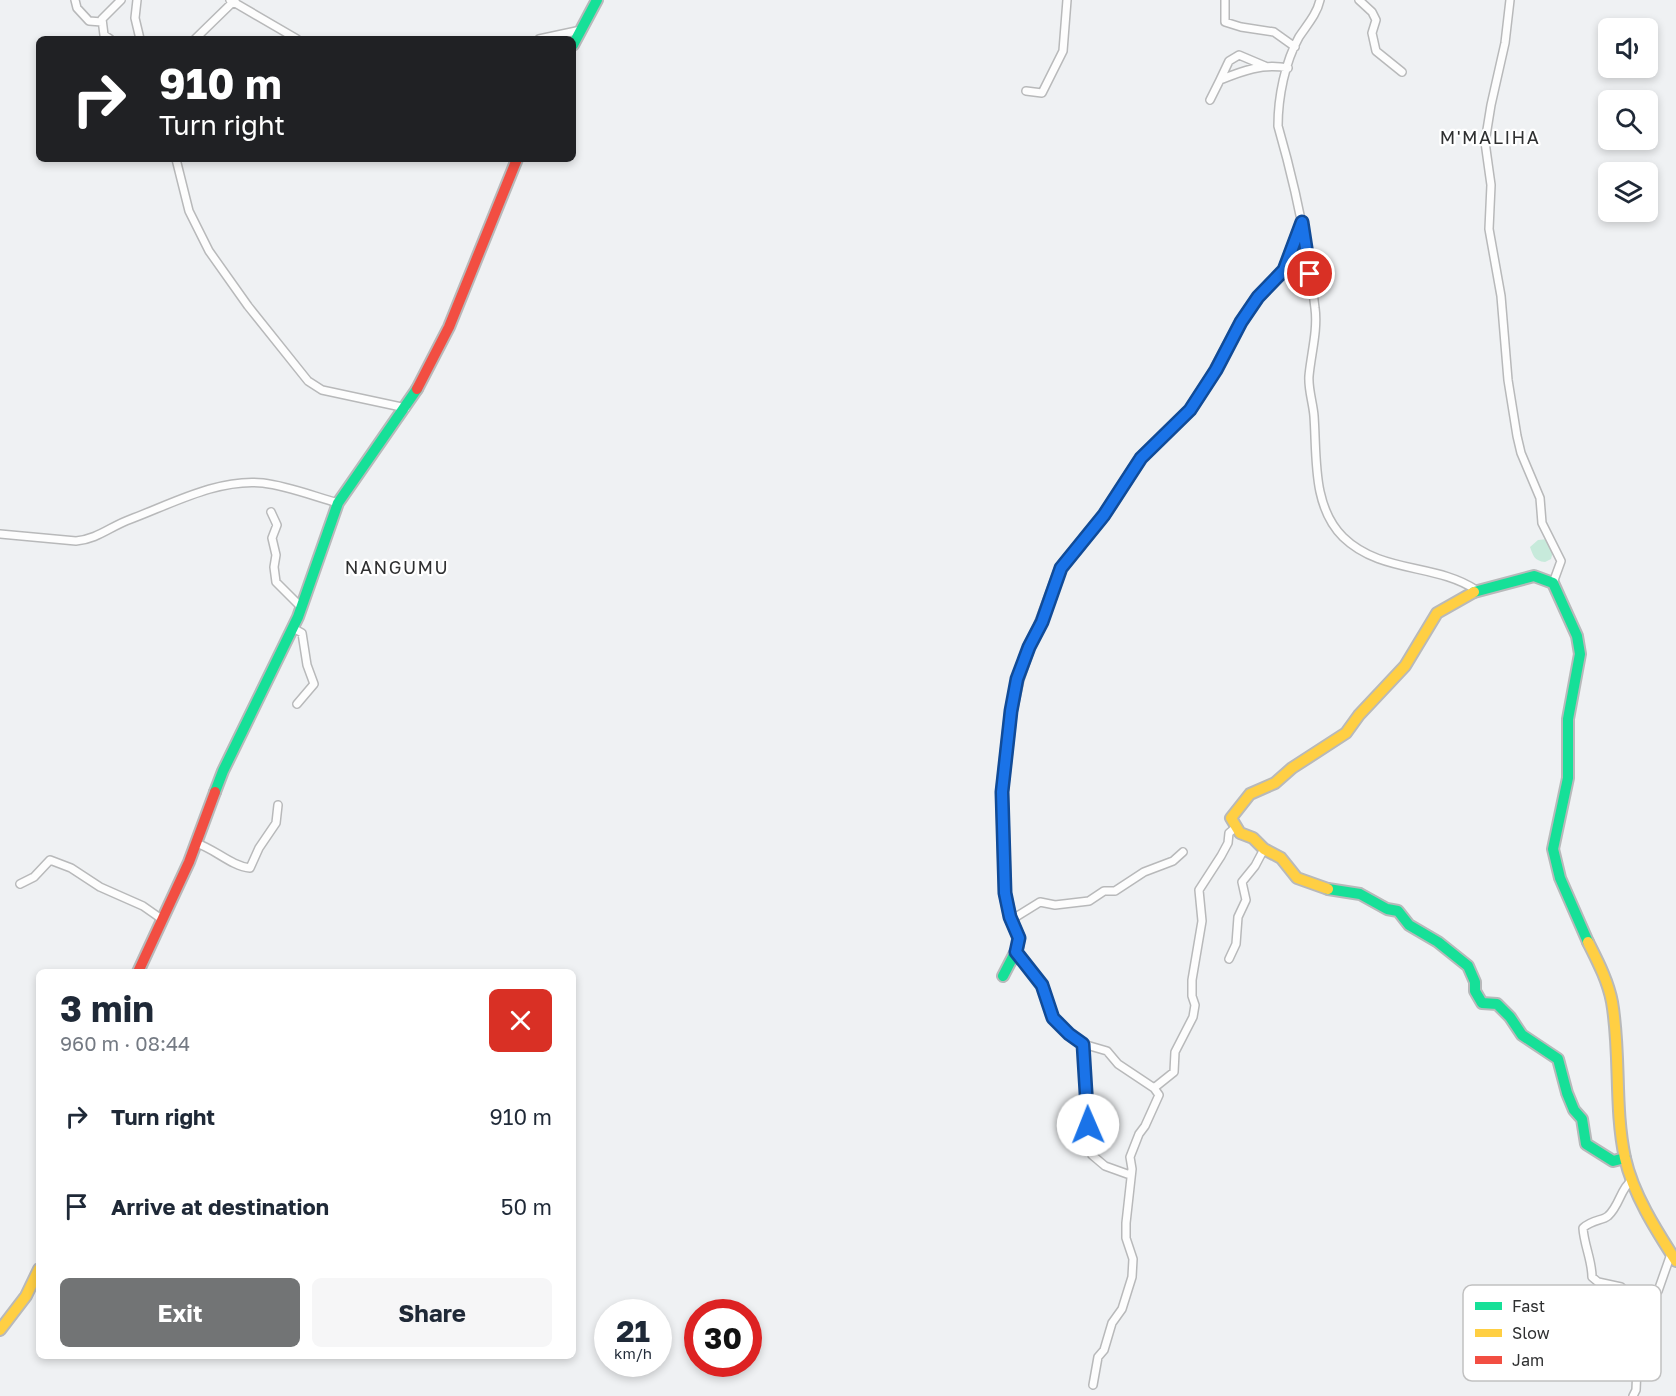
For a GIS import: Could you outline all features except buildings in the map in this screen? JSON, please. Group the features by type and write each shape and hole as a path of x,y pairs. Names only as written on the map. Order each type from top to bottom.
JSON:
{"street":[{"path":"75,0 77,8 89,21 102,22"},
{"path":"106,36 102,19 121,0"},
{"path":"137,0 135,18 139,36"},
{"path":"576,39 597,0"},
{"path":"1026,91 1042,93 1063,51 1067,0"},
{"path":"1225,0 1226,22 1240,27 1274,32 1295,46"},
{"path":"1320,0 1295,46 1280,100 1278,126 1302,222 1316,310 1309,378 1320,496 1329,519 1343,537 1366,553 1408,569 1459,579 1476,590"},
{"path":"1359,0 1372,12 1376,21 1372,33 1376,51 1402,72"},
{"path":"1510,0 1505,43 1485,142 1491,184 1489,229 1501,296 1508,380 1517,436 1521,453 1540,498 1542,523 1561,561 1553,583 1577,636 1580,654 1568,719 1568,778 1553,849 1560,878 1572,909 1604,974 1612,1001 1617,1047 1616,1087 1624,1158 1632,1179 1673,1258 1661,1285"},
{"path":"198,36 233,1 292,36"},
{"path":"553,36 581,30"},
{"path":"1210,100 1229,61 1239,55 1267,66"},
{"path":"1220,80 1245,70 1267,66 1288,68"},
{"path":"177,162 189,211 209,252 248,306 308,381 322,390 406,408"},
{"path":"139,969 196,843 224,769 302,608 338,503 353,478 406,408 449,327 516,162"},
{"path":"1003,976 1016,952 1019,938 1011,920 1003,869 1002,792 1011,711 1017,679 1057,577 1067,560 1108,509 1141,458 1190,410 1216,370 1241,322 1258,297 1284,270 1302,222"},
{"path":"0,534 76,541 88,540 119,524 188,496 240,484 272,485 338,503"},
{"path":"271,512 277,525 272,538 276,555 274,567 276,582 302,608"},
{"path":"1553,583 1534,576 1476,590 1467,598 1443,609 1432,619 1405,666 1359,715 1346,733 1292,768 1275,783 1250,794 1231,818 1240,833 1253,838 1264,849 1281,858 1297,878 1327,889 1360,894 1387,909 1398,911 1409,925 1438,942 1471,969 1475,991 1482,1003 1497,1004 1510,1017 1522,1035 1558,1059 1567,1093 1574,1110 1582,1119 1586,1144 1612,1161 1624,1158"},
{"path":"293,628 302,633 307,665 314,684 297,704"},
{"path":"196,843 214,850 241,867 250,868 259,848 276,823 278,805"},
{"path":"1154,1088 1174,1072 1175,1052 1193,1017 1195,1005 1192,996 1192,980 1202,921 1199,890 1228,843 1229,833 1235,828"},
{"path":"1229,959 1236,944 1238,917 1246,900 1242,882 1255,866 1264,849"},
{"path":"1011,920 1040,902 1055,905 1065,902 1075,904 1089,901 1104,891 1115,891 1144,872 1178,859 1184,852"},
{"path":"20,884 33,878 50,860 71,868 96,882 100,888 143,906 163,920"},
{"path":"1016,952 1042,985 1053,1018 1083,1044 1107,1052 1118,1064 1154,1088 1159,1095 1132,1149 1126,1208 1126,1232 1133,1259 1132,1277 1122,1309 1113,1323 1104,1350 1098,1357 1093,1385"},
{"path":"1083,1044 1092,1155 1105,1166 1130,1175"},
{"path":"1612,1285 1598,1282 1592,1277 1592,1263 1588,1260 1583,1228 1589,1222 1608,1216 1625,1186 1632,1179"},
{"path":"1,1332 26,1296 36,1275"},
{"path":"1633,1396 1637,1381"}],"green space":[{"path":"1548,539 1554,548 1551,559 1545,562 1538,560 1534,557 1530,547 1538,540"}],"traffic: fast":[{"path":"576,39 597,0"},
{"path":"215,792 298,617 338,503 417,389"},
{"path":"1474,592 1534,576 1553,583 1577,636 1580,654 1568,719 1568,778 1553,849 1560,878 1588,942"},
{"path":"1003,976 1017,949 1019,938 1010,917 1005,893 1002,792 1011,711 1018,679 1029,647 1040,625"},
{"path":"1328,889 1360,894 1387,909 1398,911 1409,925 1438,942 1468,966 1475,982 1475,991 1482,1003 1497,1004 1510,1017 1522,1035 1558,1059 1567,1093 1574,1110 1582,1119 1586,1144 1613,1161 1625,1158"}],"traffic: slow":[{"path":"1040,625 1061,568 1104,515 1141,458 1190,410 1212,376"},
{"path":"1328,889 1297,878 1281,858 1264,849 1253,838 1240,833 1231,818 1250,794 1275,783 1292,768 1346,733 1359,715 1405,666 1437,613 1474,592"},
{"path":"1588,942 1599,964 1612,1002 1625,1158 1646,1211 1676,1261"},
{"path":"0,1330 26,1296 36,1275"}],"traffic: jam":[{"path":"417,389 449,327 516,162"},
{"path":"1212,376 1241,322 1258,297 1284,270 1302,222"},
{"path":"139,969 189,862 215,792"}],"district":[{"name":"M'MALIHA","path":"1490,138"},
{"name":"NANGUMU","path":"397,568"}],"route":[{"path":"1088,1125 1083,1044 1076,1041 1053,1018 1042,985 1016,952 1019,938 1010,917 1005,893 1002,792 1017,679 1029,647 1042,622 1061,568 1104,515 1141,458 1190,410 1204,390 1241,322 1258,297 1278,279 1284,270 1302,222 1310,274"}]}
